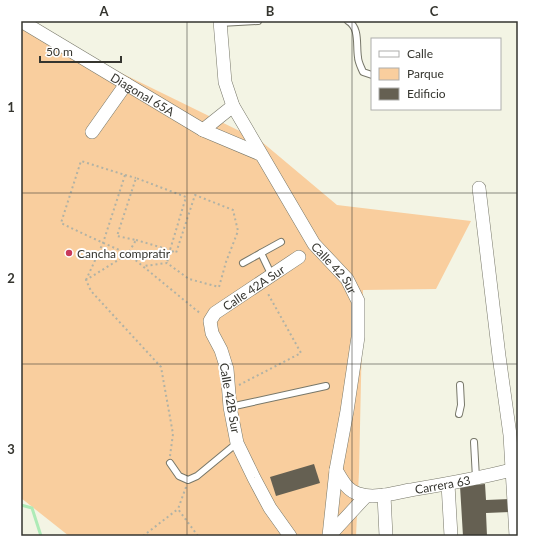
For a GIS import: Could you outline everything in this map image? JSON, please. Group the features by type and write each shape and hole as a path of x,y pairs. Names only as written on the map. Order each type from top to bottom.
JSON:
{"street":[{"name":"Diagonal 65A","path":"21,21 203,130 260,154"},
{"name":"Calle 42 Sur","path":"220,22 225,82 233,106 314,244 347,280 358,301 358,337 347,411 336,470 329,536"},
{"path":"92,132 126,84"},
{"path":"203,130 233,106"},
{"path":"479,188 515,469 516,536"},
{"name":"Calle 42A Sur","path":"210,321 215,313 299,257"},
{"name":"Calle 42B Sur","path":"210,321 212,333 221,350 227,369 230,407 238,443 270,508 290,536"},
{"name":"Carrera 63","path":"336,470 349,489 357,494 366,496 384,495 448,484 515,469"},
{"path":"448,484 451,536"},
{"path":"384,495 386,536"},
{"path":"329,536 366,496"}],"lane":[{"path":"220,22 258,21"},
{"path":"348,21 357,34 358,58 363,72 371,75"},
{"path":"243,263 281,242"},
{"path":"260,253 267,279"},
{"path":"459,414 461,405 460,385"},
{"path":"230,407 326,386"},
{"path":"474,442 476,478"},
{"path":"170,463 179,476 188,480 197,476 238,443"}],"path":[{"path":"167,263 186,197 136,178 81,161 61,223 128,254 210,321"},
{"path":"125,175 103,243 86,280 91,291 161,367 174,434 170,463"},
{"path":"136,178 117,236 136,240 176,253 195,195 233,210 238,231 226,262 219,286 189,279 167,263 144,266"},
{"path":"86,280 128,254 136,240"},
{"path":"228,390 301,353 267,279"},
{"path":"143,536 178,509 188,480"},
{"path":"178,509 198,536"}],"green space":[{"path":"21,24 262,142 337,205 471,221 436,289 363,290 356,536 69,536 21,498"}],"building":[{"path":"314,464 320,483 276,496 270,477"},
{"path":"485,484 486,500 510,499 510,512 486,513 487,536 463,536 460,486"}],"waterway":[{"path":"21,505 32,508 41,536"}],"place":[{"name":"Cancha compratir","path":"69,253"}]}
